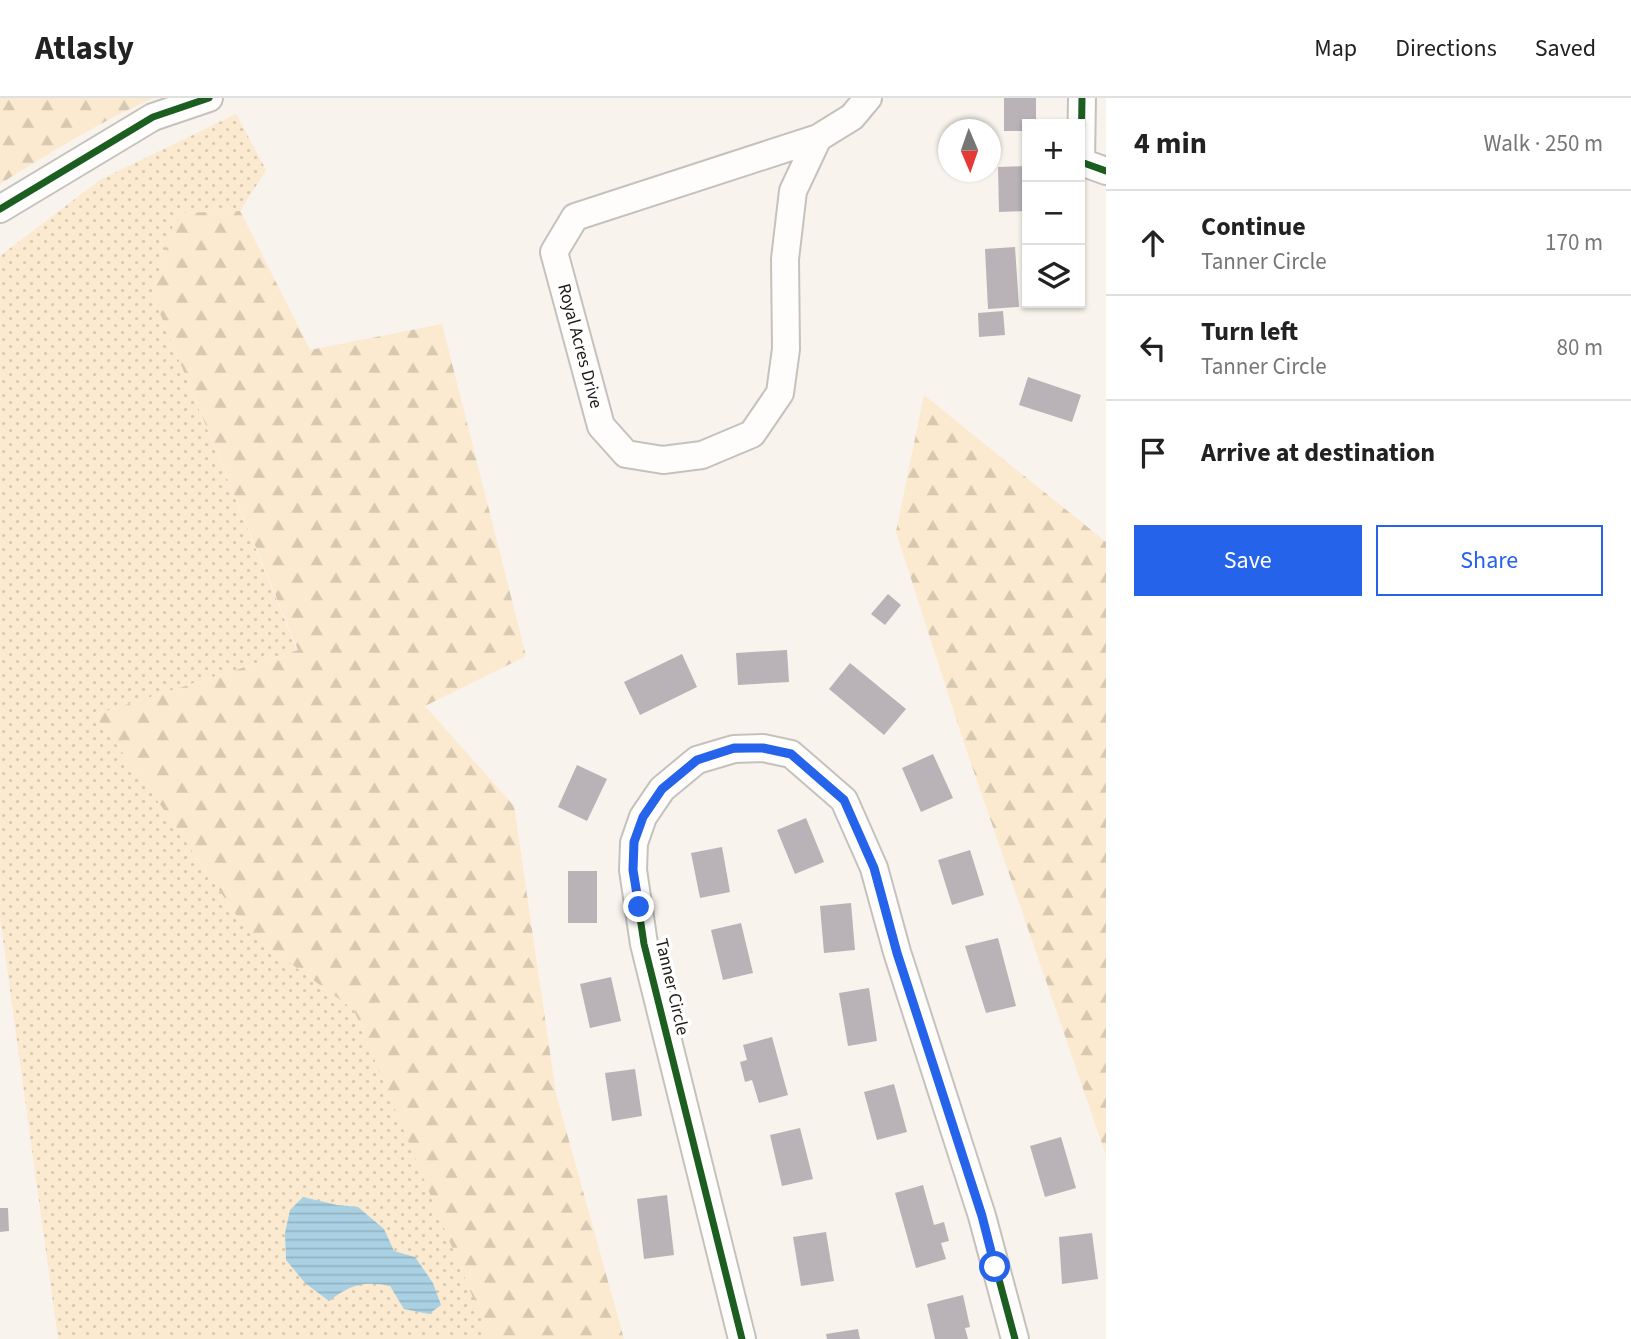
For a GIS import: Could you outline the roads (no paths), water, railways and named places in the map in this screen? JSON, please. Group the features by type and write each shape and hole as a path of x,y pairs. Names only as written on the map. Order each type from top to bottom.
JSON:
{"street":[{"path":"0,208 153,117 209,98"},
{"name":"Royal Acres Drive","path":"818,138 793,191 785,259 786,349 780,393 752,433 702,455 663,460 626,454 601,426 554,251 575,217 818,138 852,117 868,98"},
{"path":"1081,119 1082,98"},
{"path":"1085,170 1106,171"},
{"name":"Tanner Circle","path":"742,1339 644,944 633,870 634,842 643,817 662,789 697,760 734,748 763,748 791,754 844,800 874,868 897,953 982,1216 1015,1339"}],"water":[{"path":"303,1197 358,1207 384,1229 394,1251 415,1257 433,1283 441,1305 429,1314 404,1309 390,1286 372,1284 351,1287 329,1301 305,1283 286,1260 285,1233 290,1210"}]}
